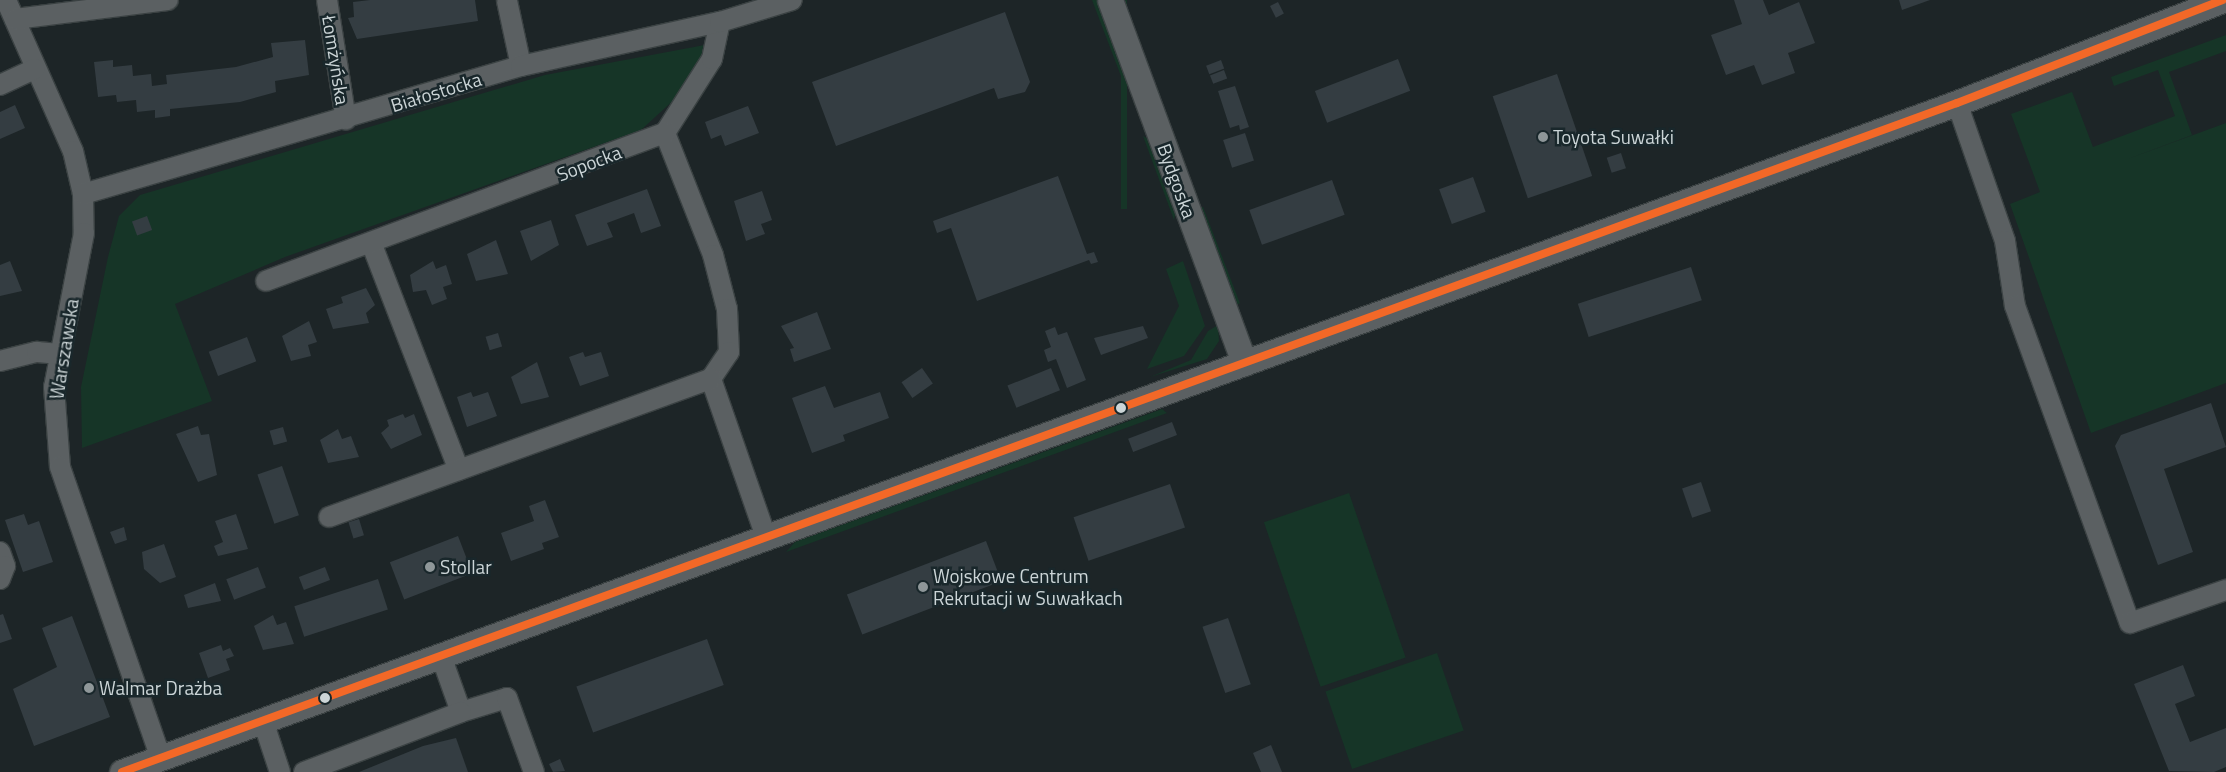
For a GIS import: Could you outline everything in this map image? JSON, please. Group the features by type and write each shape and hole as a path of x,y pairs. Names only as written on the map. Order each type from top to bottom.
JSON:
{"street":[{"name":"Warszawska","path":"6,0 73,151 83,194 84,233 54,393 60,467 161,758"},
{"path":"15,20 168,0"},
{"name":"Łomżyńska","path":"327,0 346,120"},
{"path":"512,0 507,0 521,66"},
{"name":"Białostocka","path":"83,194 346,120 521,66 720,22 792,0"},
{"name":"Bydgoska","path":"1110,0 1244,363"},
{"path":"122,772 1957,103 2169,25 2222,0"},
{"path":"2169,25 2226,11"},
{"path":"329,517 711,379 729,352 727,309 713,255 665,133 712,59 720,22"},
{"path":"0,85 36,69"},
{"path":"1957,103 2005,241 2015,306 2130,623 2226,590"},
{"name":"Sopocka","path":"266,281 372,245 665,133"},
{"path":"372,245 459,470"},
{"path":"0,360 37,352 60,354"},
{"path":"711,379 766,537"},
{"path":"0,552 5,566 0,579"},
{"path":"440,656 461,712"},
{"path":"304,772 461,712 507,698 534,772"},
{"path":"263,720 280,772"}],"green space":[{"path":"1092,0 1098,0 1126,76 1124,84"},
{"path":"1121,0 1127,0 1127,209 1121,209"},
{"path":"2226,35 2226,51 2169,72 2192,135 2125,160 2226,123 2226,383 2091,433 2010,204 2040,192 2011,114 2072,92 2093,147 2175,116 2158,70 2114,86 2111,77"},
{"path":"710,44 677,97 641,130 285,257 175,304 212,401 82,448 81,387 108,257 119,216 140,195 545,75"},
{"path":"1143,136 1150,140 1176,210 1174,220"},
{"path":"1203,207 1240,303 1233,306 1196,210"},
{"path":"1183,261 1205,326 1184,356 1147,369 1179,306 1166,269"},
{"path":"1218,325 1219,341 1207,359 1150,377 1191,360 1208,331"},
{"path":"1162,409 1167,413 786,552 795,542"},
{"path":"1349,493 1406,658 1321,687 1264,522"},
{"path":"1437,653 1464,731 1352,769 1325,691"}],"building":[{"path":"370,0 475,0 478,21 357,39 348,18 354,17 353,2"},
{"path":"1734,0 1763,0 1769,15 1799,2 1815,43 1788,53 1795,73 1762,85 1754,65 1726,75 1711,35 1742,24"},
{"path":"1899,0 1930,0 1902,10"},
{"path":"1278,2 1284,14 1276,18 1270,6"},
{"path":"1005,12 1030,82 1025,92 998,99 994,88 836,146 812,82"},
{"path":"305,40 309,75 275,81 276,92 240,102 170,109 170,116 155,118 155,110 137,112 136,100 117,102 116,95 98,97 94,62 113,60 113,67 132,65 133,76 151,74 152,86 167,84 166,75 236,67 273,57 271,43"},
{"path":"1398,59 1410,91 1327,123 1315,91"},
{"path":"1221,60 1224,68 1209,74 1206,66"},
{"path":"1224,70 1227,78 1213,84 1210,75"},
{"name":"Toyota Suwałki","path":"1557,74 1592,176 1528,198 1493,96"},
{"path":"1235,86 1249,127 1240,130 1239,125 1230,128 1218,91"},
{"path":"15,105 25,128 0,139 0,112"},
{"path":"748,106 759,133 725,146 721,135 711,139 705,122"},
{"path":"1245,133 1254,161 1232,168 1223,140"},
{"path":"1621,153 1626,168 1612,173 1607,158"},
{"path":"1058,176 1087,254 1094,252 1098,262 1091,264 1089,260 977,301 951,228 937,233 933,221"},
{"path":"1473,177 1486,212 1452,224 1439,189"},
{"path":"1332,180 1345,215 1262,245 1249,210"},
{"path":"647,189 661,226 641,233 634,213 607,223 613,237 587,246 575,215"},
{"path":"762,191 772,220 761,224 765,234 746,241 734,201"},
{"path":"147,216 152,230 137,236 132,221"},
{"path":"551,220 559,245 531,261 520,231"},
{"path":"496,240 508,274 476,281 467,254"},
{"path":"10,261 22,291 0,296 0,265"},
{"path":"433,261 436,269 446,265 452,284 443,287 447,299 432,305 426,290 413,292 410,275"},
{"path":"1691,267 1702,300 1589,337 1578,304"},
{"path":"366,288 375,305 366,313 369,323 333,329 326,309 343,303 341,297"},
{"path":"817,312 831,349 794,362 790,349 794,348 781,326"},
{"path":"309,321 317,342 308,345 311,356 291,361 282,336"},
{"path":"1143,326 1148,338 1101,355 1094,338"},
{"path":"1055,327 1058,335 1067,332 1086,380 1067,388 1056,359 1048,362 1044,350 1051,347 1045,331"},
{"path":"498,333 502,346 490,350 486,337"},
{"path":"247,337 256,361 218,376 209,352"},
{"path":"583,352 585,357 601,352 609,376 580,386 569,357"},
{"path":"537,362 549,397 521,404 511,377"},
{"path":"922,368 933,384 912,398 902,382"},
{"path":"1051,368 1060,390 1016,408 1007,386"},
{"path":"825,386 834,408 880,392 889,418 843,435 845,441 812,453 792,398"},
{"path":"471,392 473,397 488,392 497,416 467,427 457,397"},
{"path":"2211,403 2226,447 2164,469 2193,552 2158,565 2115,446 2121,435"},
{"path":"403,414 405,418 414,414 422,435 391,449 381,433 389,426 387,420"},
{"path":"1172,422 1177,435 1133,452 1128,439"},
{"path":"198,426 201,435 209,434 217,475 198,482 176,434"},
{"path":"283,427 287,441 274,445 270,431"},
{"path":"338,429 342,439 351,436 359,457 328,463 320,440"},
{"path":"282,466 299,515 274,524 257,474"},
{"path":"1701,482 1711,511 1692,518 1682,489"},
{"path":"1170,484 1185,527 1089,561 1074,517"},
{"path":"545,500 559,537 542,543 544,549 511,561 501,533 534,521 529,506"},
{"path":"24,514 28,525 39,521 53,562 23,572 5,520"},
{"path":"236,514 248,549 218,556 214,546 223,542 215,521"},
{"path":"359,519 364,535 353,538 348,522"},
{"path":"124,527 127,540 115,544 110,532"},
{"name":"Stollar","path":"458,536 472,573 404,600 390,562"},
{"name":"Wojskowe Centrum Rekrutacji w Suwałkach","path":"986,541 1001,581 862,635 847,594"},
{"path":"164,544 176,577 160,583 144,569 142,552"},
{"path":"258,567 266,588 234,600 226,579"},
{"path":"325,567 330,580 304,590 299,577"},
{"path":"378,579 388,609 304,637 294,606"},
{"path":"215,583 221,601 188,608 184,595"},
{"path":"3,614 12,639 0,643 0,615"},
{"path":"273,615 277,625 286,622 294,644 263,650 254,626"},
{"path":"72,616 110,717 34,746 13,689 57,667 42,628"},
{"path":"1228,618 1251,684 1225,693 1202,627"},
{"path":"707,639 724,685 593,733 576,687"},
{"path":"221,645 223,651 230,648 234,656 226,659 230,670 208,678 199,653"},
{"path":"2183,665 2195,696 2175,704 2190,742 2226,728 2226,767 2214,772 2169,771 2134,684"},
{"path":"456,738 468,772 359,772 423,746"},
{"path":"1271,745 1282,772 1261,772 1253,753"},
{"path":"560,759 565,771 553,772 549,764"}],"transit line":[{"path":"122,772 1957,103 2223,0"}],"place":[{"name":"Toyota Suwałki","path":"1543,137"},
{"name":"Stollar","path":"430,567"},
{"name":"Wojskowe Centrum Rekrutacji w Suwałkach","path":"923,587"},
{"name":"Walmar Drażba","path":"89,688"}]}
